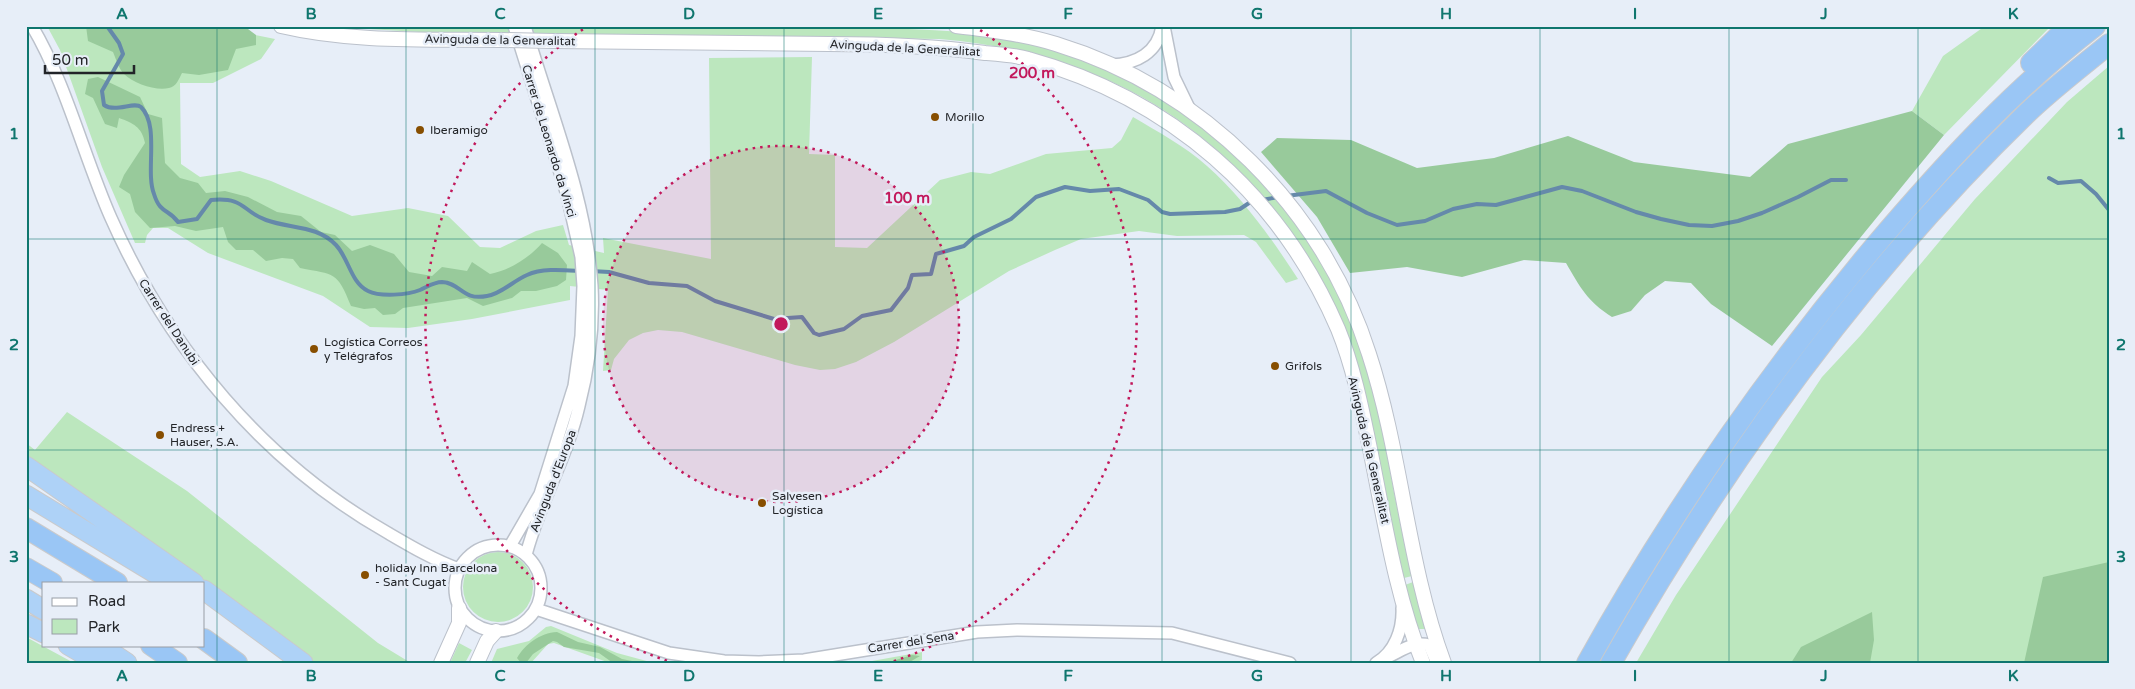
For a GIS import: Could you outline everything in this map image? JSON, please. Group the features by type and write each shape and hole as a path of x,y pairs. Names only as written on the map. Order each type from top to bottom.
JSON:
{"highway":[{"path":"1981,128 2003,92 2069,26"},
{"path":"1586,663 1686,499 1791,351 1906,210 1981,128 2051,62 2095,26"},
{"path":"1611,663 1667,568 1732,469 1810,361 1863,294 1924,222 2009,130 2107,46"},
{"path":"26,466 193,582"},
{"path":"26,496 169,582"},
{"path":"26,528 115,582"},
{"path":"26,568 50,582"},
{"path":"205,591 303,663"},
{"path":"26,600 42,609"},
{"path":"205,606 288,663"},
{"path":"26,624 42,632"},
{"path":"205,641 238,663"},
{"path":"70,646 99,663"},
{"path":"102,646 127,663"},
{"path":"152,646 177,663"}],"street":[{"name":"Carrer del Danubi","path":"32,26 48,58 99,190 126,252 156,307 190,358 246,423 320,488 377,527 439,562 459,569"},
{"name":"Avinguda de la Generalitat","path":"281,26 323,34 354,36 553,41 876,44 960,50 1026,58 1089,79 1159,114 1212,155 1240,180 1274,217 1310,272 1338,331 1357,388 1401,597 1423,663"},
{"name":"Carrer de Leonardo da Vinci","path":"514,26 582,243"},
{"name":"Carrer de Leonardo da Vinci","path":"525,26 570,172 587,287"},
{"name":"Avinguda de la Generalitat","path":"956,26 1057,44 1146,82 1189,108 1232,143 1297,214 1332,266 1354,310 1370,355 1419,581 1444,663"},
{"path":"1108,65 1124,64 1143,57 1158,41 1163,26"},
{"path":"1163,26 1174,77 1189,108"},
{"name":"Avinguda d'Europa","path":"510,546 540,494 574,386 587,287"},
{"name":"Avinguda d'Europa","path":"526,555 532,530 570,441 579,407 589,352 587,287"},
{"path":"441,663 459,623 459,608 455,585 459,569 466,559 480,548 497,544 510,546 526,555 536,567 541,581 541,596 536,609 522,625 496,632 475,625 459,608"},
{"path":"1379,661 1399,634 1402,619 1401,597"},
{"name":"Carrer del Sena","path":"536,609 669,653 724,660 759,662 804,660 970,633 1017,630 1172,633 1290,663"},
{"path":"477,663 487,641 496,632"},
{"path":"1379,661 1404,651 1416,643 1430,645 1437,663"},
{"path":"1397,663 1404,651"}],"green space":[{"path":"47,26 212,26 275,39 261,59 213,83 180,83 181,164 200,177 240,171 271,181 352,216 408,208 448,216 480,247 500,248 536,231 563,225 569,245 604,253 603,238 711,259 709,58 812,57 809,154 835,155 835,247 867,248 940,180 971,172 990,174 1046,154 1112,148 1121,140 1133,117 1190,152 1220,178 1256,220 1298,279 1286,283 1256,242 1244,235 1177,236 1139,231 1081,239 1009,271 894,342 856,362 835,369 820,370 795,365 682,332 658,330 643,333 629,340 614,359 611,370 603,371 608,290 570,286 570,300 472,319 408,328 370,327 323,296 208,253 168,228 153,228 147,235 145,243 135,243 102,167 60,50"},
{"path":"86,26 244,26 256,35 256,45 236,49 228,70 199,75 182,73 174,86 164,89 152,88 128,78 119,67 113,52 88,41"},
{"path":"316,26 807,27 935,30 999,37 1053,50 1105,70 1154,95 1199,126 1240,161 1278,202 1310,246 1338,294 1353,327 1365,362 1382,432 1412,576 1404,578 1353,356 1347,337 1326,291 1299,247 1266,201 1229,161 1189,127 1145,99 1099,76 1049,59 996,46 940,39 419,32"},
{"path":"1985,26 2051,26 1944,135 1912,111 1943,56"},
{"path":"2109,66 2109,663 1636,663 1676,595 1822,377 1861,335 1975,199 2067,102"},
{"path":"98,77 140,97 148,114 162,118 165,163 180,178 198,183 206,193 225,191 248,197 277,212 301,216 321,232 335,235 352,251 370,245 394,254 409,272 432,276 442,267 467,271 472,262 490,274 505,270 519,263 542,243 558,253 567,265 566,280 557,286 536,291 521,291 512,298 483,306 467,298 403,308 395,314 383,315 375,308 364,309 351,306 342,286 333,276 300,268 293,259 282,258 266,261 253,250 236,250 228,242 223,227 196,231 175,226 150,228 135,212 130,194 119,187 124,175 145,143 144,138 136,126 119,118 117,128 105,124 93,98 85,94 88,79"},
{"path":"1912,111 1944,135 1772,346 1711,304 1691,283 1665,281 1645,295 1631,311 1612,317 1590,299 1566,263 1524,260 1462,277 1407,267 1350,273 1317,217 1261,152 1277,138 1351,140 1417,168 1494,158 1568,136 1634,162 1750,177 1788,144"},
{"path":"67,412 187,491 378,643 411,663 316,663 26,454 26,443 35,450"},
{"path":"498,552 511,555 523,562 530,574 533,587 530,600 523,612 511,619 498,622 485,619 473,612 466,600 463,587 466,574 473,562 485,555"},
{"path":"2109,562 2109,663 2024,663 2043,577"},
{"path":"1413,582 1426,629 1418,629 1405,585"},
{"path":"1872,612 1874,640 1870,663 1791,663 1801,647"},
{"path":"551,626 617,653 654,663 610,663 554,643 548,644 531,663 491,663 497,649 529,641 546,627"},
{"path":"557,632 578,642 600,647 622,659 642,663 613,663 599,653 564,647 553,641 533,654 526,663 521,663 517,658 524,648 534,640"},
{"path":"26,637 74,663 26,663"},
{"path":"459,643 472,650 465,663 450,663"},
{"path":"922,652 922,660 913,663 872,663 872,661"},
{"path":"912,655 920,656 908,663 886,663"}],"waterway":[{"path":"107,26 119,43 123,54 102,91 104,105 114,108 134,105 141,107 147,115 150,125 151,173 154,194 159,205 178,222 197,219 211,200 237,203 266,220 303,228 329,239 336,245 354,277 362,287 379,294 394,295 408,293 442,282 454,285 467,294 479,297 497,293 522,278 539,271 579,271"},
{"path":"2049,178 2058,183 2081,181 2096,194 2109,210"},
{"path":"1286,196 1326,191 1367,213 1397,225 1425,221 1453,209 1477,204 1496,205 1562,187 1582,191 1636,212 1661,219 1689,225 1712,226 1738,221 1762,213 1831,180 1846,180"},
{"path":"591,271 609,272 649,283 687,286 715,301 774,319 802,317 814,333 819,335 844,329 862,316 891,310 908,288 912,275 931,274 936,254 964,246 974,237 1011,219 1036,197 1065,187 1090,191 1119,189 1148,200 1162,212 1170,214 1225,212 1240,209 1252,201"},
{"path":"1261,200 1279,197"}],"place":[{"name":"Morillo","path":"935,117"},
{"name":"Iberamigo","path":"420,130"},
{"name":"Logística Correos y Telégrafos","path":"314,349"},
{"name":"Grifols","path":"1275,366"},
{"name":"Endress + Hauser, S.A.","path":"160,435"},
{"name":"Salvesen Logística","path":"762,503"},
{"name":"holiday Inn Barcelona - Sant Cugat","path":"365,575"}]}
